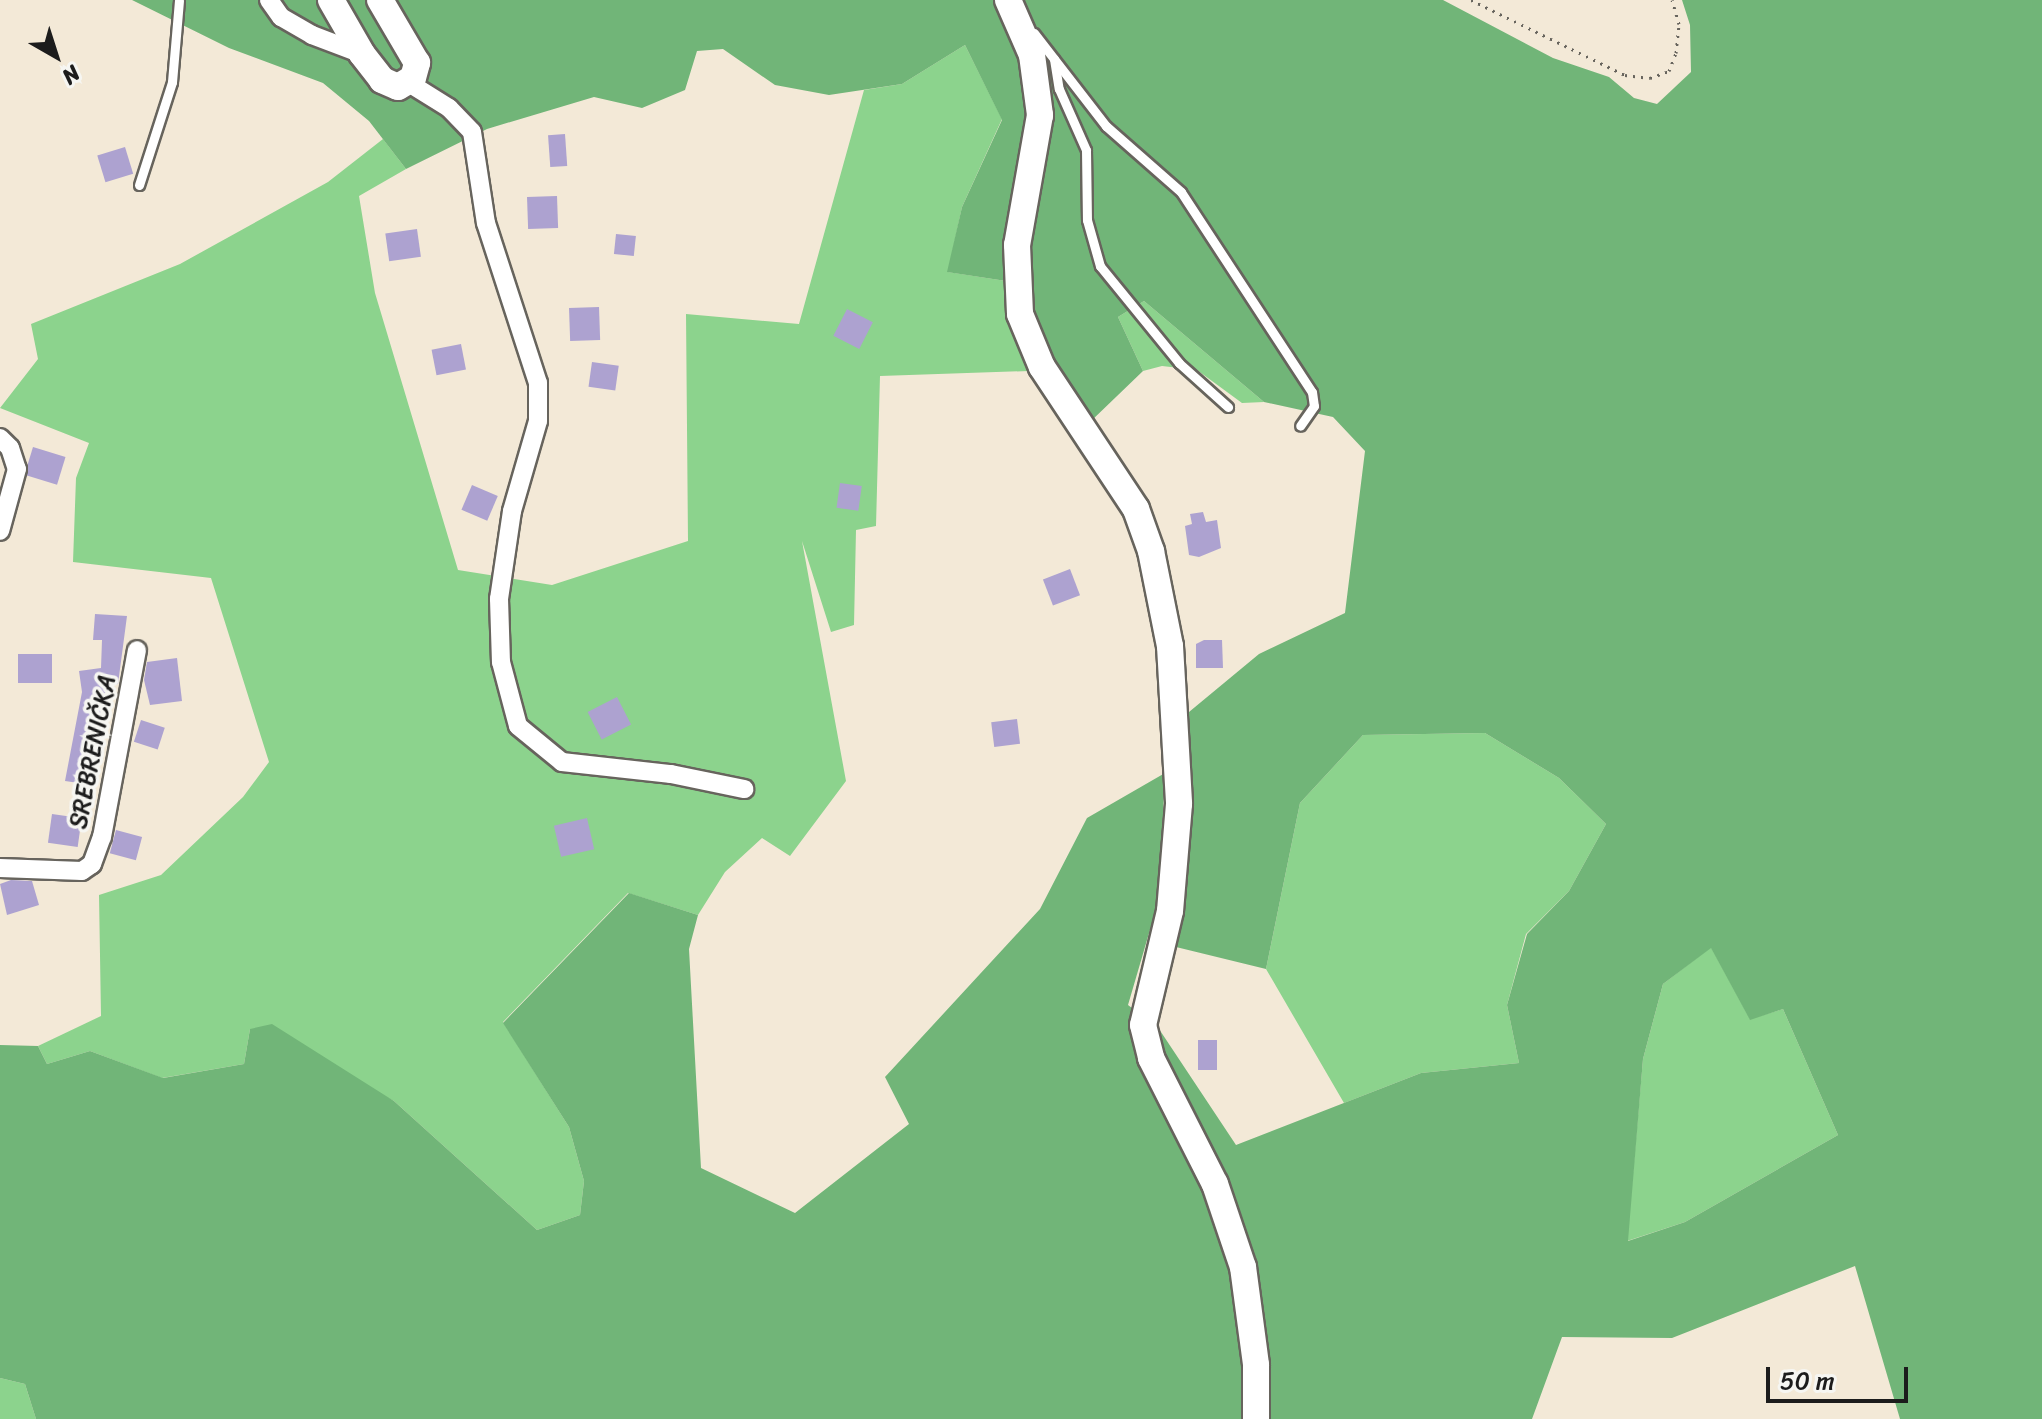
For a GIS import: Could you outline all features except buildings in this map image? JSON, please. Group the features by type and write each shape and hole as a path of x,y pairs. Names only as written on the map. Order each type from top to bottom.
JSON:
{"main road":[{"path":"331,0 362,54 389,85 409,83 416,70 415,55 380,0"},
{"path":"1010,0 1032,55 1040,115 1017,245 1020,314 1042,367 1136,509 1151,551 1170,646 1179,804 1170,911 1143,1025 1151,1058 1215,1184 1243,1267 1256,1365 1256,1419"}],"street":[{"path":"269,0 281,17 312,35 362,54"},
{"path":"409,83 449,108 472,132 486,223 538,383 538,421 509,523 499,599 501,662 518,726 562,762 671,774 744,789"},
{"path":"0,438 10,448 17,469 0,531"},
{"name":"SREBRENIČKA","path":"0,868 82,871 92,864 102,837 137,650"}],"lane":[{"path":"139,185 172,82 179,0"},
{"path":"1010,0 1106,126 1181,192 1312,392 1314,406 1300,426"},
{"path":"1053,56 1059,89 1086,150 1089,231 1100,266 1179,363 1228,407"}],"path":[{"path":"1471,0 1625,75 1650,78 1669,71 1676,53 1679,24 1672,0"}],"green space":[{"path":"132,0 1443,0 1553,58 1609,77 1634,98 1657,104 1691,72 1690,25 1682,0 2042,0 2042,1419 1900,1419 1855,1266 1672,1338 1562,1337 1532,1419 36,1419 25,1384 0,1378 0,1045 38,1046 47,1064 90,1051 163,1078 244,1064 250,1029 272,1024 394,1101 537,1230 580,1215 584,1181 569,1127 503,1023 629,893 698,915 689,949 701,1168 795,1213 909,1124 885,1077 1040,909 1087,818 1165,773 1159,899 1128,1005 1159,1029 1236,1145 1421,1073 1519,1063 1507,1005 1527,934 1569,891 1606,824 1559,778 1485,733 1363,735 1300,803 1266,969 1176,947 1185,910 1189,712 1259,654 1345,613 1365,451 1333,417 1264,402 1144,301 1118,317 1143,371 1090,422 1006,281 947,272 962,207 1002,120 965,45 902,84 829,95 775,85 723,49 697,51 685,90 642,108 594,97 487,129 406,169 369,121 323,83 229,48","holes":["1711,948 1750,1020 1783,1009 1838,1135 1685,1222 1628,1241 1643,1059 1663,984"]},
{"path":"965,45 1002,119 962,207 948,272 1006,281 1013,327 1029,371 880,376 876,526 856,530 854,625 831,632 802,541 846,781 790,856 762,838 725,872 698,915 628,893 503,1022 569,1127 584,1181 580,1215 537,1230 394,1101 250,1029 244,1064 162,1078 90,1051 47,1064 38,1046 101,1016 99,895 161,875 243,797 269,762 211,578 73,562 76,478 89,443 0,408 38,359 31,324 180,264 328,182 383,139 406,169 359,196 375,293 458,570 552,585 688,541 686,314 799,324 864,90 902,84"},
{"path":"1144,301 1264,402 1242,403 1197,370 1162,366 1143,371 1118,317"},
{"path":"1485,733 1559,778 1606,824 1569,891 1526,934 1507,1005 1519,1063 1421,1073 1344,1103 1266,969 1300,803 1363,735"},
{"path":"1711,947 1750,1019 1783,1009 1838,1135 1685,1222 1627,1241 1643,1059 1663,984"},
{"path":"0,1378 25,1384 36,1419 0,1419"}]}
